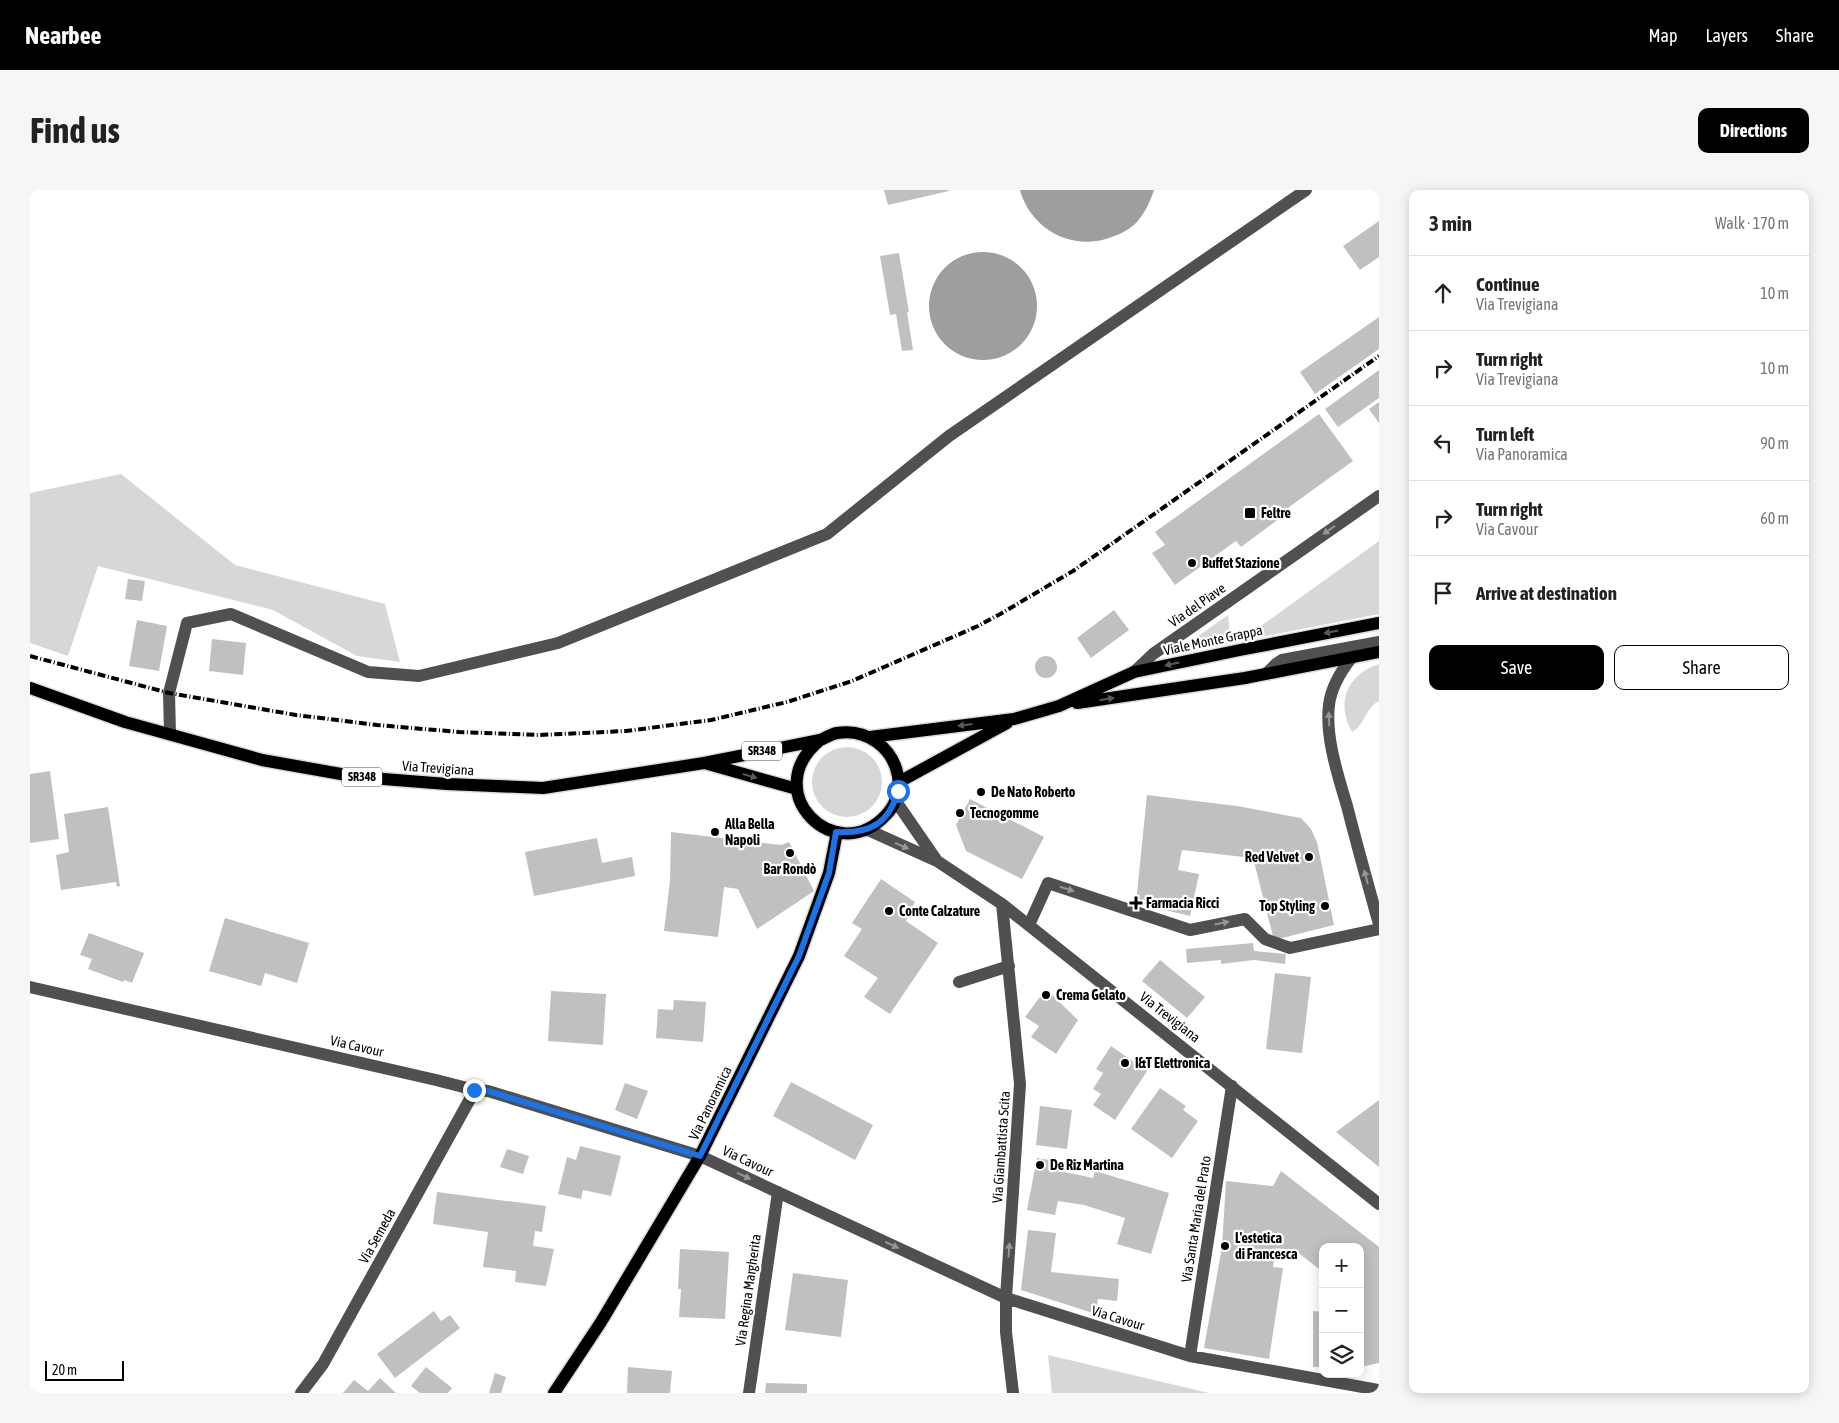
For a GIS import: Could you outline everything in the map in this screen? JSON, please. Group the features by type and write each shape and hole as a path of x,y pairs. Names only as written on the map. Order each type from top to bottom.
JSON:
{"main road":[{"name":"Viale Monte Grappa","path":"1059,706 1134,672 1379,623"},
{"name":"Viale Monte Grappa","path":"870,737 1014,719 1059,706 1266,674 1379,652"},
{"name":"Via Trevigiana","path":"30,688 124,722 262,760 358,777 447,784 543,788 704,763 820,740 836,733 854,732 870,737"},
{"name":"Viale Monte Grappa","path":"899,782 1014,719"},
{"path":"868,830 880,823 889,812 896,800 899,782 891,756 882,745 870,737"},
{"name":"Via Trevigiana","path":"820,740 809,749 801,761 797,775 797,789 801,804 810,817 822,827 836,832 852,833 868,830"},
{"name":"Via Trevigiana","path":"704,763 797,789"},
{"name":"Via Panoramica","path":"554,1393 602,1322 700,1156 799,956 829,873 836,832"}],"street":[{"path":"170,734 169,692 187,623 230,614 368,672 419,676 558,643 827,534 949,436 1306,190"},
{"name":"Via del Piave","path":"1134,672 1153,654 1379,496"},
{"path":"1266,674 1282,660 1379,642"},
{"path":"1352,657 1334,687 1329,703 1328,719 1339,778 1379,924"},
{"name":"Via Trevigiana","path":"896,800 937,861"},
{"name":"Via Trevigiana","path":"868,830 937,861 1002,904 1379,1204"},
{"path":"1029,925 1048,883 1190,930 1245,919 1265,939 1290,948 1379,929"},
{"name":"Via Giambattista Scita","path":"1002,904 1020,1084 1006,1298 1006,1332 1013,1393"},
{"path":"959,982 1008,966"},
{"name":"Via Cavour","path":"30,987 416,1075 474,1090 488,1091 700,1156 1006,1298 1190,1356 1379,1390"},
{"name":"Via Santa Maria del Prato","path":"1190,1356 1232,1086"},
{"name":"Via Semeda","path":"301,1393 323,1364 474,1090"},
{"name":"Via Regina Margherita","path":"749,1393 778,1192"}],"shaded area":[{"path":"1020,190 1154,190 1145,211 1133,226 1114,236 1092,242 1065,238 1042,225 1032,215"},
{"path":"983,252 993,253 1013,261 1021,268 1028,276 1036,296 1036,316 1028,336 1021,344 1013,351 993,359 983,360 973,359 953,351 945,344 938,336 930,316 929,306 930,296 938,276 945,268 953,261 973,253"},
{"path":"121,474 235,565 385,604 400,662 357,656 273,610 98,566 68,656 30,643 30,493"},
{"path":"1379,541 1379,614 1246,640 1247,636"},
{"path":"1228,615 1231,643 1170,656"},
{"path":"1379,664 1379,701 1371,707 1360,725 1352,732 1345,710 1348,690 1352,682 1359,675"},
{"path":"847,747 860,750 872,757 879,769 882,782 879,795 872,807 860,814 847,817 834,814 822,807 815,795 812,782 815,769 822,757 834,750"},
{"path":"1048,1355 1209,1393 1052,1393"}],"building":[{"path":"884,190 949,190 949,191 888,205"},
{"path":"1379,221 1379,257 1360,270 1343,246"},
{"path":"899,253 913,350 902,351 896,314 890,315 880,256"},
{"path":"1379,317 1379,349 1315,394 1300,372"},
{"path":"1379,370 1379,398 1338,427 1325,409"},
{"path":"1379,402 1379,423 1369,409"},
{"path":"1319,414 1353,461 1289,507 1291,510 1241,547 1236,541 1175,585 1152,553 1165,545 1155,532"},
{"path":"128,579 145,581 142,601 125,599"},
{"path":"1114,610 1129,630 1091,658 1077,638"},
{"path":"137,620 167,626 159,671 129,666"},
{"path":"212,639 246,643 243,675 209,671"},
{"path":"1046,656 1056,663 1057,667 1050,677 1046,678 1036,671 1035,667 1042,657"},
{"path":"50,771 59,839 30,843 30,774"},
{"path":"1147,795 1237,806 1301,818 1311,829 1317,842 1334,925 1274,940 1253,858 1182,850 1178,870 1199,874 1190,916 1136,903"},
{"path":"970,799 1044,837 1022,879 966,851 956,825"},
{"path":"108,807 120,886 117,887 116,882 61,890 56,855 69,852 64,814"},
{"path":"671,832 781,845 789,842 814,891 757,929 738,889 724,887 718,937 664,931 670,881"},
{"path":"597,838 602,863 632,857 635,876 534,896 525,852"},
{"path":"881,879 915,902 906,921 938,943 890,1014 864,997 878,978 844,956 862,929 852,923"},
{"path":"225,918 309,943 297,983 265,973 261,986 209,971"},
{"path":"89,933 144,953 132,983 124,980 123,982 88,969 92,959 80,955"},
{"path":"1253,943 1254,951 1286,954 1285,964 1254,960 1221,964 1221,960 1187,963 1186,949"},
{"path":"1160,960 1205,997 1187,1018 1142,981"},
{"path":"1275,973 1311,977 1302,1053 1266,1049"},
{"path":"1046,989 1078,1020 1056,1054 1031,1037 1039,1026 1025,1017"},
{"path":"551,991 606,994 603,1045 548,1041"},
{"path":"674,1000 706,1002 703,1042 656,1038 658,1009 673,1010"},
{"path":"1111,1046 1147,1071 1115,1120 1093,1105 1101,1094 1093,1089 1103,1073 1096,1069"},
{"path":"791,1082 873,1125 855,1160 773,1116"},
{"path":"625,1083 648,1091 637,1119 615,1110"},
{"path":"1160,1088 1186,1106 1183,1110 1198,1121 1172,1158 1131,1129"},
{"path":"1379,1100 1379,1167 1336,1132"},
{"path":"1040,1106 1072,1110 1067,1149 1036,1145"},
{"path":"580,1146 621,1156 611,1196 583,1190 581,1199 558,1194 567,1157 576,1160"},
{"path":"507,1149 529,1156 523,1174 500,1167"},
{"path":"1037,1158 1062,1162 1060,1171 1093,1178 1095,1171 1169,1193 1151,1254 1117,1244 1125,1218 1084,1205 1058,1201 1055,1215 1027,1210"},
{"path":"1281,1171 1379,1247 1379,1363 1364,1366 1364,1243 1319,1243 1319,1269 1296,1251 1276,1248 1273,1267 1283,1268 1269,1359 1204,1348 1222,1247 1226,1181 1273,1186"},
{"path":"437,1192 546,1206 542,1232 535,1231 533,1246 554,1249 546,1286 515,1282 516,1271 483,1267 488,1232 433,1224"},
{"path":"1028,1230 1056,1233 1051,1272 1119,1279 1117,1301 1098,1299 1096,1314 1021,1290"},
{"path":"680,1249 729,1252 725,1319 679,1317 681,1289 678,1289"},
{"path":"793,1273 848,1280 841,1337 785,1330"},
{"path":"434,1311 441,1321 450,1315 460,1328 395,1378 377,1354"},
{"path":"1313,1311 1319,1312 1319,1367 1313,1367"},
{"path":"426,1367 452,1388 448,1393 420,1393 411,1386"},
{"path":"628,1367 672,1371 670,1393 627,1393"},
{"path":"495,1373 506,1377 501,1393 489,1393"},
{"path":"380,1378 396,1393 343,1393 354,1380 368,1391"},
{"path":"766,1383 807,1384 807,1393 765,1393"}],"railway":[{"path":"30,656 169,693 296,715 377,725 459,732 540,735 626,731 711,720 787,702 852,681 978,626 1002,613 1073,571 1379,356"}],"place":[{"name":"Feltre","path":"1250,513"},
{"name":"Buffet Stazione","path":"1192,563"},
{"name":"De Nato Roberto","path":"981,792"},
{"name":"Tecnogomme","path":"960,813"},
{"name":"Alla Bella Napoli","path":"715,832"},
{"name":"Bar Rondò","path":"790,853"},
{"name":"Red Velvet","path":"1309,857"},
{"name":"Farmacia Ricci","path":"1136,903"},
{"name":"Top Styling","path":"1325,906"},
{"name":"Conte Calzature","path":"889,911"},
{"name":"Crema Gelato","path":"1046,995"},
{"name":"I&T Elettronica","path":"1125,1063"},
{"name":"De Riz Martina","path":"1040,1165"},
{"name":"L'estetica di Francesca","path":"1225,1246"}],"route":[{"path":"474,1090 488,1091 700,1156 799,956 829,873 836,832 852,833 868,830 880,823 896,800 898,791"}]}
